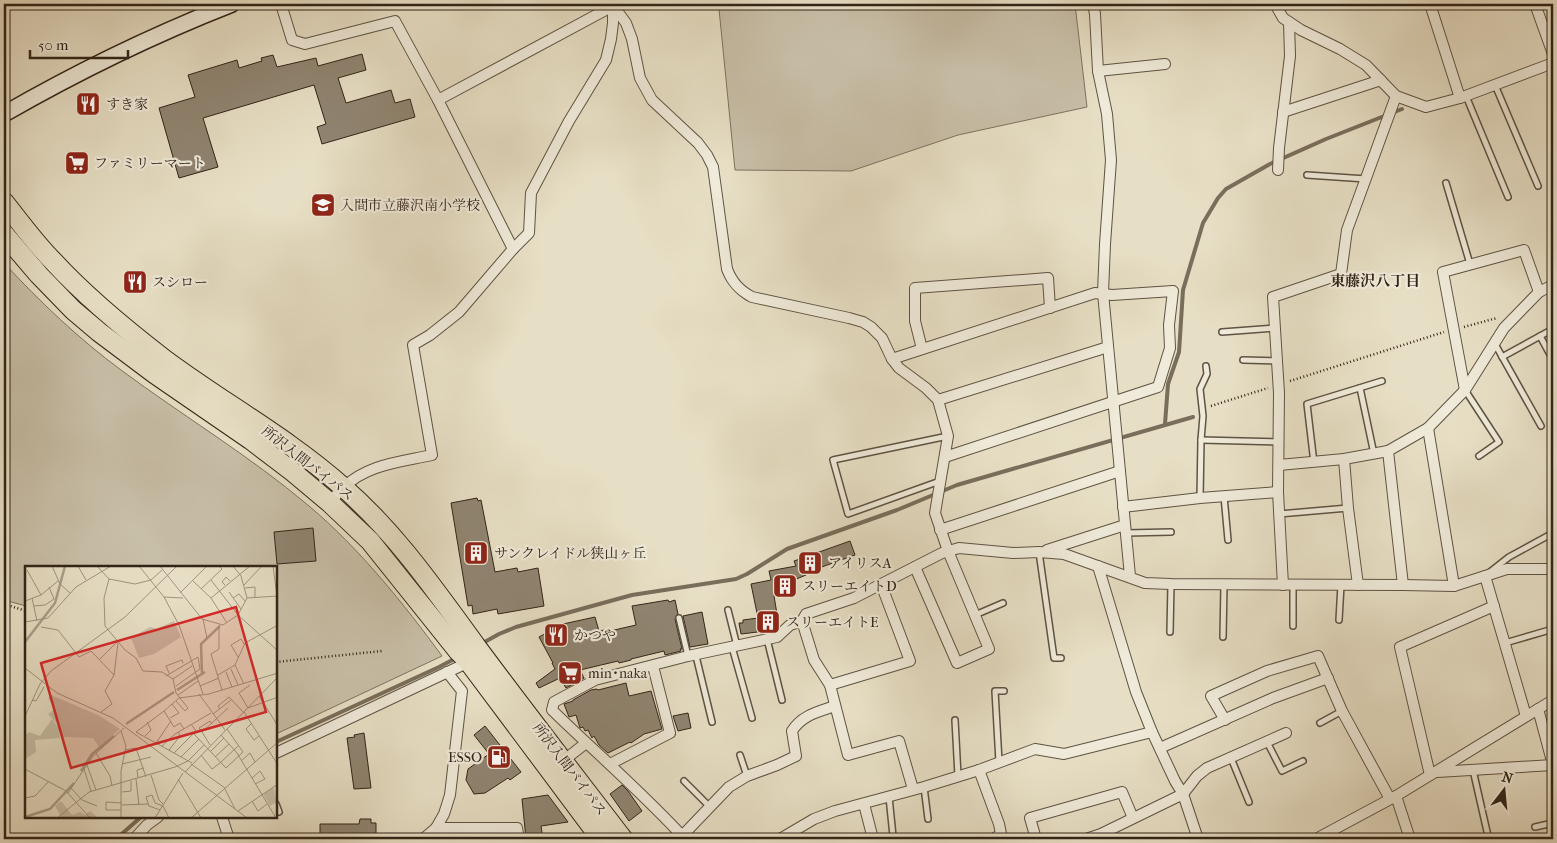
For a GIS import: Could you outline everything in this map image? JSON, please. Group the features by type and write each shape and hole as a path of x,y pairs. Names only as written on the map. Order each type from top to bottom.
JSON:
{"highway":[{"name":"所沢入間バイパス","path":"4,202 52,260 86,295 112,318 165,359 304,456 343,487 382,525 415,564 471,655 601,839"},
{"name":"所沢入間バイパス","path":"4,234 39,275 73,310 99,332 294,472 370,541 563,761 623,839"}],"street":[{"path":"4,114 56,84 112,56 232,4"},
{"path":"281,4 292,40 305,44 395,21 438,100 512,249"},
{"path":"1092,4 1095,14 1098,71 1107,114 1111,160 1103,293 1130,576"},
{"path":"1275,4 1283,18 1301,30 1340,49 1366,65 1396,96 1426,107 1463,97 1553,63"},
{"path":"1430,4 1463,97"},
{"path":"1535,4 1553,54"},
{"path":"438,100 612,5"},
{"path":"330,503 343,487 378,466 432,455 413,345 430,335 459,312 512,249 529,233 532,193 569,121 606,60 613,23 612,5"},
{"path":"612,5 626,23 632,39 640,78 652,100 698,143 707,155 713,168 727,269 731,280 740,290 752,297 863,322 882,338 892,359 899,368 926,388 938,400 948,436 935,513 948,551 989,649 957,664 915,567"},
{"path":"1278,170 1290,56 1289,22"},
{"path":"1098,71 1165,64"},
{"path":"1283,112 1380,80"},
{"path":"1283,586 1278,492 1279,385 1272,296 1341,274 1347,230 1396,96"},
{"path":"1465,390 1443,272 1524,250 1539,292"},
{"path":"922,349 915,321 915,288 1048,278 1050,308"},
{"path":"1279,465 1314,463 1388,451 1428,428 1465,390 1504,328 1539,292 1553,285"},
{"path":"892,359 1095,293 1112,295 1173,291 1169,325 1170,348 1158,386 945,457"},
{"path":"938,400 1108,347"},
{"path":"1428,428 1454,586"},
{"path":"1388,451 1404,585"},
{"path":"1344,459 1358,585"},
{"path":"940,530 1120,471"},
{"path":"1123,508 1200,498 1278,492"},
{"path":"1039,552 1125,529"},
{"path":"835,706 807,715 796,724 792,731 796,756 747,776 729,787 684,837 552,710 554,702 595,680 777,636 802,620 806,614 854,598 948,551 959,548 1013,553 1039,552 1064,554 1146,583 1171,584 1454,586 1507,569 1553,569"},
{"path":"1098,566 1136,692 1152,732 1183,794 1198,839"},
{"path":"1485,576 1526,716"},
{"path":"830,685 910,661 881,584"},
{"path":"1432,773 1400,647 1494,606"},
{"path":"802,620 814,660 830,685 848,755 899,741 919,788"},
{"path":"278,752 447,672 471,655"},
{"path":"1225,720 1212,696 1267,671 1318,656 1342,712 1393,798 1410,839"},
{"path":"610,764 670,733 653,666"},
{"path":"423,839 436,828 444,814 450,795 462,691 447,672"},
{"path":"1160,748 1273,698 1328,678"},
{"path":"1316,839 1393,798 1553,700"},
{"path":"1432,773 1553,765 1538,709"},
{"path":"780,839 814,819 835,811 980,770 1034,749 1064,754 1152,732"},
{"path":"1086,839 1101,834 1183,794 1197,776 1207,768 1286,733"},
{"path":"563,761 586,744"},
{"path":"980,770 1001,834 993,839"},
{"path":"1036,839 1030,818 1122,792 1133,818"},
{"path":"864,804 873,839"},
{"path":"134,839 157,818"},
{"path":"222,818 229,839"},
{"path":"436,828 517,828 519,839"}],"lane":[{"path":"1496,85 1538,186"},
{"path":"1463,97 1508,196"},
{"path":"1307,175 1366,179"},
{"path":"1446,183 1470,264"},
{"path":"1222,332 1275,328"},
{"path":"1502,357 1553,329"},
{"path":"1540,336 1553,360"},
{"path":"1494,343 1541,426"},
{"path":"1243,360 1277,361"},
{"path":"1200,498 1201,440 1204,416 1200,389 1207,374 1206,366"},
{"path":"1314,463 1307,404 1382,381"},
{"path":"1360,388 1374,454"},
{"path":"1465,390 1499,442 1479,456"},
{"path":"940,483 848,514 833,460 948,436"},
{"path":"1201,440 1279,442"},
{"path":"1224,496 1228,540"},
{"path":"1279,514 1348,508"},
{"path":"1125,529 1171,532"},
{"path":"1485,576 1509,557 1553,533"},
{"path":"1039,552 1054,658 1061,658"},
{"path":"1170,632 1171,584"},
{"path":"1223,636 1224,585"},
{"path":"1292,626 1294,585"},
{"path":"1339,620 1341,585"},
{"path":"974,615 1003,603"},
{"path":"728,610 734,646 752,718"},
{"path":"679,618 712,722"},
{"path":"1504,643 1553,629"},
{"path":"767,639 782,700"},
{"path":"999,762 995,691 1004,691"},
{"path":"1320,724 1342,712"},
{"path":"955,720 958,776"},
{"path":"1267,742 1282,771 1303,761"},
{"path":"740,755 747,776"},
{"path":"1230,758 1250,802"},
{"path":"1473,770 1488,836 1475,839"},
{"path":"684,781 710,807"},
{"path":"919,788 928,819"},
{"path":"889,797 893,836"},
{"path":"1535,827 1553,823"}],"path":[{"path":"1202,409 1453,330 1506,315 1514,318"},
{"path":"4,604 25,610"},
{"path":"278,662 382,651"}],"shaded area":[{"path":"739,4 1075,4 1087,107 958,135 851,171 735,170 719,9"},
{"path":"4,263 60,319 105,358 240,453 328,522 380,577 442,656 278,733 278,566 25,566 25,606 4,600 4,372 8,370 4,359"}],"building":[{"path":"362,54 366,70 338,78 346,103 391,90 395,103 410,99 415,117 322,144 317,127 326,124 314,85 203,118 218,167 179,178 159,108 195,97 188,75 237,60 239,68 262,61 261,58 273,55 277,67 316,58 318,66"},
{"name":"サンクレイドル狭山ヶ丘","path":"477,498 478,501 481,500 495,572 517,568 518,572 538,568 544,606 498,614 497,609 473,614 472,605 468,606 451,503"},
{"path":"313,528 316,561 277,564 274,532"},
{"path":"850,541 855,555 805,573 806,575 794,580 796,592 774,596 779,626 774,630 741,634 739,623 743,623 743,620 758,618 751,584 771,580 769,571 796,566 794,561"},
{"path":"668,600 669,602 675,600 678,614 675,619 681,651 665,655 664,651 619,663 618,661 580,670 584,678 566,688 560,678 539,688 536,683 555,669 539,637 563,624 595,617 599,631 609,629 610,631 636,625 632,606"},
{"path":"702,612 708,644 690,647 683,616"},
{"path":"626,683 629,696 651,691 662,729 644,734 631,743 608,753 599,745 594,736 592,738 588,730 585,731 583,727 580,728 576,715 569,717 564,704 591,690"},
{"path":"688,713 691,728 678,731 673,716"},
{"path":"485,726 521,772 485,793 474,794 466,780 468,769 489,754 474,735"},
{"path":"364,733 371,788 354,789 347,738"},
{"path":"622,785 642,811 629,821 610,794"},
{"path":"548,795 568,822 541,826 543,839 526,839 522,799"},
{"path":"360,819 371,819 371,823 376,823 376,839 320,839 320,824 359,824"}],"waterway":[{"path":"1165,424 1168,384 1179,352 1183,290 1203,223 1218,198 1226,189 1270,164 1326,139 1402,109"},
{"path":"481,644 516,627 632,595 736,579 787,549 897,510 957,485 1193,417"},
{"path":"278,741 458,657"},
{"path":"116,839 140,818"}],"place":[{"name":"すき家","path":"88,104"},
{"name":"ファミリーマート","path":"77,163"},
{"name":"入間市立藤沢南小学校","path":"323,205"},
{"name":"スシロー","path":"135,282"},
{"name":"サンクレイドル狭山ヶ丘","path":"476,553"},
{"name":"アイリスA","path":"810,563"},
{"name":"スリーエイトD","path":"785,586"},
{"name":"スリーエイトE","path":"768,622"},
{"name":"かつや","path":"556,635"},
{"name":"min･naka","path":"570,673"},
{"name":"ESSO","path":"499,757"}],"district":[{"name":"東藤沢八丁目","path":"1375,281"}]}
